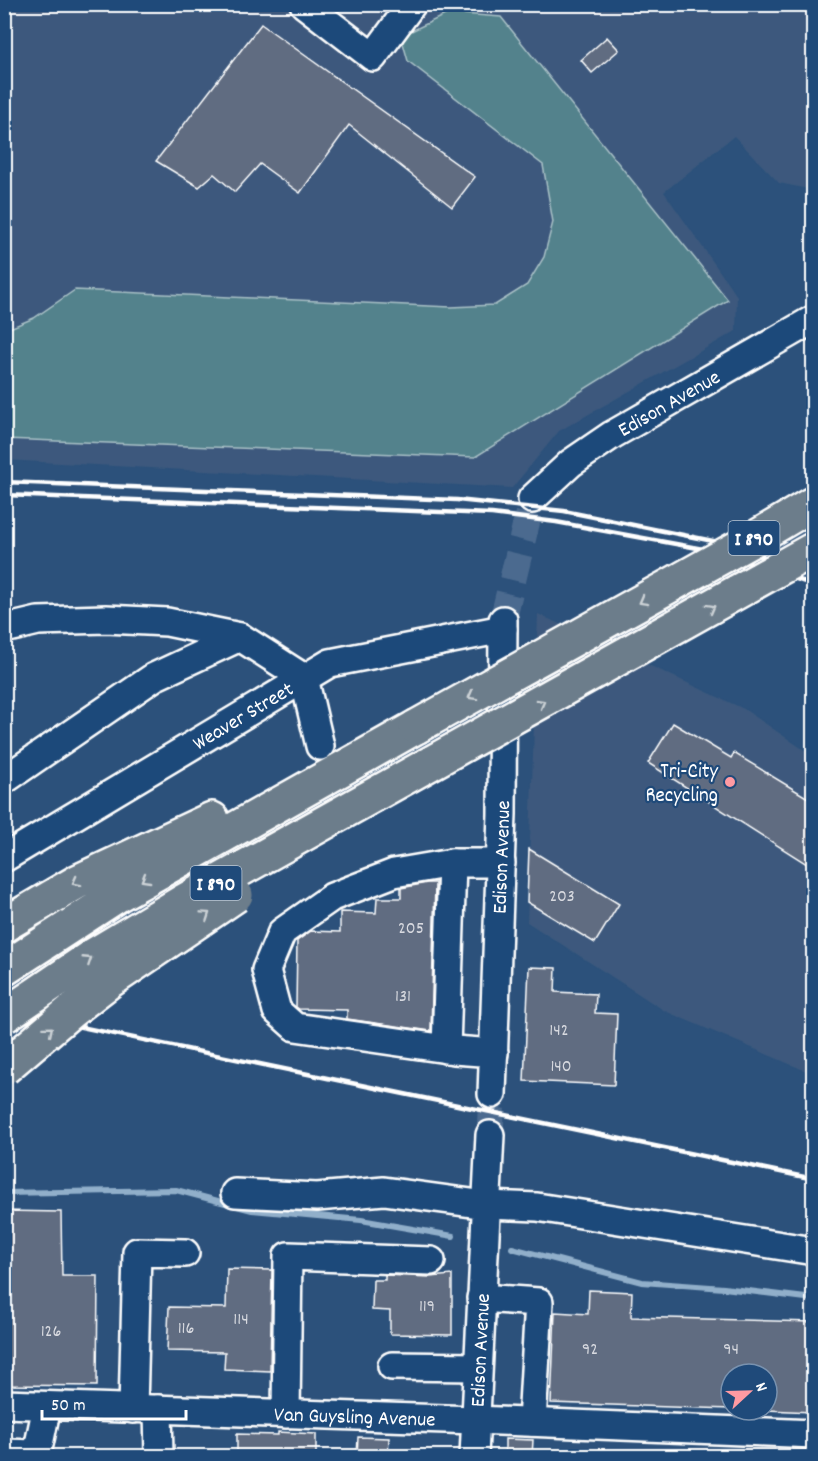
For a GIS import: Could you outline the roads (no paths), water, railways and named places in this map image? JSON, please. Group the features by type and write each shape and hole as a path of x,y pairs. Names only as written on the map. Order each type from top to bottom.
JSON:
{"highway":[{"name":"I 890","path":"4,969 118,895 813,503"},
{"name":"I 890","path":"4,1016 138,928 813,549"},
{"path":"4,925 95,873 416,727"},
{"path":"4,1068 71,1011 128,968 434,762"}],"street":[{"path":"304,4 373,57 412,4"},
{"name":"Edison Avenue","path":"532,499 571,463 612,435 813,319"},
{"path":"4,629 38,621 106,619 167,622 240,637 304,678 321,746"},
{"name":"Edison Avenue","path":"492,1094 501,863 503,625"},
{"name":"Weaver Street","path":"4,858 330,663 503,625"},
{"path":"4,780 154,677 240,637"},
{"path":"494,1053 446,1049 295,1027 277,1011 266,970 282,932 332,897 394,873 452,863 501,863"},
{"path":"446,1049 452,863"},
{"name":"Edison Avenue","path":"474,1456 490,1135"},
{"path":"236,1193 317,1197 384,1191 486,1206 537,1208 813,1251"},
{"path":"159,1456 146,1409 137,1252 185,1253"},
{"path":"286,1413 288,1256 431,1261"},
{"path":"481,1298 539,1302 532,1422"},
{"path":"392,1366 477,1367"},
{"name":"Van Guysling Avenue","path":"4,1404 813,1434"},
{"path":"4,1453 37,1455 47,1406"}],"waterway":[{"path":"4,1193 176,1190 252,1210 361,1220 453,1236"},
{"path":"512,1248 642,1282 724,1288 814,1299"}],"tunnel":[{"path":"503,620 532,499"},
{"path":"490,1135 492,1094"}],"railway":[{"path":"4,482 457,500 564,511 723,543 814,574"},
{"path":"4,495 492,514 556,522 714,551 814,585"},
{"path":"4,1011 814,1179"}],"place":[{"name":"Tri-City Recycling","path":"730,782"}]}
